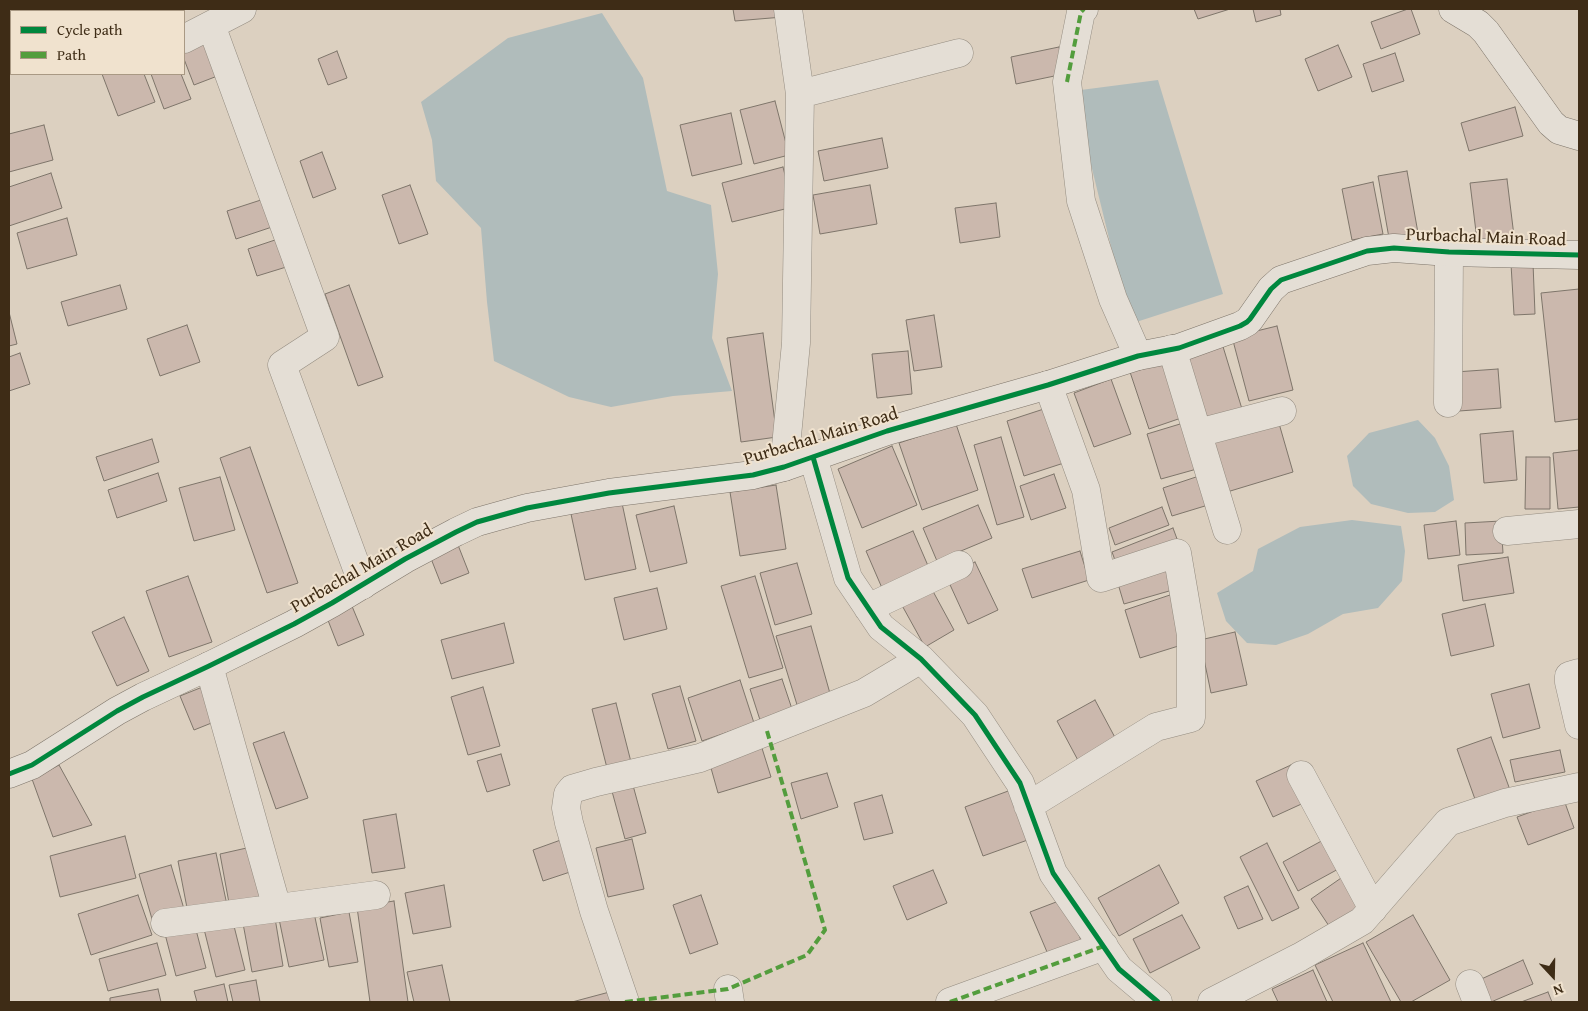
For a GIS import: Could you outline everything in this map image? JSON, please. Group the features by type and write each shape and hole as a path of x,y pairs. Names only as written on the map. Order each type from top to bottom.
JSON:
{"street":[{"path":"185,38 242,9"},
{"path":"784,467 796,343 800,94 788,9"},
{"path":"1084,9 1067,82 1081,201 1113,299 1138,356"},
{"path":"1453,9 1478,24 1486,32 1551,123 1559,130 1579,136"},
{"path":"210,25 324,337 282,365 363,585"},
{"path":"800,94 959,53"},
{"name":"Purbachal Main Road","path":"9,774 32,764 143,696 210,666 309,616 465,527 514,511 609,494 753,475 784,467 887,431 1048,385 1138,356 1172,349 1240,326 1250,319 1271,289 1281,280 1348,257 1381,249 1394,248 1449,252 1579,255"},
{"path":"1448,402 1449,252"},
{"path":"1172,349 1227,530"},
{"path":"1028,806 1156,727 1191,718 1191,635 1177,552 1101,578 1086,490 1048,385"},
{"path":"1198,433 1282,411"},
{"path":"813,457 848,578 881,627 921,659 975,715 1020,783 1053,873 1119,968 1158,1002"},
{"path":"1507,531 1579,524"},
{"path":"868,608 958,565"},
{"path":"625,1002 594,911 568,823 566,808 568,794 572,789 700,758 864,693 921,659"},
{"path":"210,666 277,908"},
{"path":"1579,672 1569,676 1579,725"},
{"path":"1301,775 1373,909"},
{"path":"1212,1002 1300,957 1362,921 1448,822 1505,803 1578,794"},
{"path":"164,923 376,895"},
{"path":"950,1002 1104,946"}],"shaded area":[{"path":"602,13 643,78 667,191 711,205 718,274 712,338 732,391 673,396 611,407 569,397 494,361 481,228 436,181 432,140 421,102 508,38"},
{"path":"1158,80 1223,294 1130,324 1073,91"},
{"path":"1418,420 1435,438 1449,466 1454,500 1435,512 1408,513 1371,504 1353,486 1347,456 1369,433"},
{"path":"1352,520 1401,526 1405,551 1402,581 1378,608 1343,614 1308,634 1276,645 1247,643 1226,621 1217,593 1253,571 1258,549 1300,527"}],"building":[{"path":"9,9 25,9 10,10 9,42"},
{"path":"102,9 102,10 32,10"},
{"path":"733,9 783,9 783,17 735,21"},
{"path":"1194,9 1230,9 1198,19"},
{"path":"1253,9 1280,9 1281,15 1256,22"},
{"path":"1411,9 1420,34 1381,49 1371,22"},
{"path":"205,35 220,75 194,85 185,62 185,43"},
{"path":"1338,45 1352,77 1318,91 1305,59"},
{"path":"1059,47 1064,74 1016,84 1011,57"},
{"path":"337,51 347,78 328,85 318,59"},
{"path":"1395,53 1404,81 1372,92 1363,64"},
{"path":"102,75 144,75 155,102 118,116"},
{"path":"151,75 181,75 191,99 164,109"},
{"path":"775,101 789,155 754,164 740,110"},
{"path":"1515,107 1523,136 1469,151 1461,123"},
{"path":"731,113 742,164 692,176 680,125"},
{"path":"44,125 53,160 9,172 9,134"},
{"path":"882,138 888,168 824,181 818,151"},
{"path":"322,152 336,189 313,198 300,161"},
{"path":"783,167 793,207 732,222 722,183"},
{"path":"1407,171 1418,233 1389,238 1378,176"},
{"path":"51,173 62,208 9,226 9,187"},
{"path":"1507,179 1514,236 1477,240 1470,183"},
{"path":"1373,182 1383,234 1352,240 1342,189"},
{"path":"410,185 428,234 399,244 382,195"},
{"path":"870,185 877,224 820,234 813,195"},
{"path":"267,198 275,226 236,239 227,211"},
{"path":"996,203 1000,237 960,243 955,208"},
{"path":"67,218 77,255 27,269 17,233"},
{"path":"287,236 296,264 257,276 248,249"},
{"path":"1533,263 1535,314 1514,315 1511,264"},
{"path":"120,285 127,309 68,326 61,302"},
{"path":"349,285 383,377 358,386 325,294"},
{"path":"1579,289 1579,419 1555,422 1541,293"},
{"path":"9,312 17,344 9,346"},
{"path":"934,315 942,367 914,371 906,320"},
{"path":"187,325 200,362 160,376 147,339"},
{"path":"1277,326 1293,390 1249,401 1232,337"},
{"path":"763,333 777,437 741,442 727,338"},
{"path":"1221,340 1242,409 1207,420 1186,352"},
{"path":"908,351 912,394 877,398 872,354"},
{"path":"20,353 30,384 9,391 9,357"},
{"path":"1170,355 1190,415 1149,429 1129,369"},
{"path":"1498,369 1501,408 1459,411 1455,372"},
{"path":"1111,379 1131,434 1094,447 1074,393"},
{"path":"1053,406 1070,461 1024,476 1007,421"},
{"path":"1276,413 1293,472 1227,492 1209,433"},
{"path":"1190,421 1204,467 1161,479 1147,434"},
{"path":"956,424 978,490 922,510 899,443"},
{"path":"1513,431 1517,480 1484,483 1480,434"},
{"path":"1001,437 1024,517 997,525 974,445"},
{"path":"152,439 159,462 104,481 96,457"},
{"path":"892,446 917,505 862,528 838,469"},
{"path":"250,447 298,583 267,593 220,458"},
{"path":"1579,450 1579,507 1558,509 1553,453"},
{"path":"1526,457 1550,457 1550,509 1525,509"},
{"path":"158,473 167,501 117,518 108,490"},
{"path":"1208,473 1218,502 1172,516 1163,488"},
{"path":"1054,474 1066,508 1031,520 1020,486"},
{"path":"220,477 235,530 194,541 179,488"},
{"path":"776,485 786,549 740,556 730,492"},
{"path":"622,503 636,569 585,580 571,514"},
{"path":"978,505 992,538 937,561 923,528"},
{"path":"674,506 687,563 650,572 636,515"},
{"path":"1162,507 1169,525 1115,545 1109,528"},
{"path":"1456,521 1460,555 1428,559 1424,525"},
{"path":"1501,521 1503,553 1466,555 1465,523"},
{"path":"1173,528 1180,547 1119,571 1112,552"},
{"path":"913,531 929,568 882,588 866,551"},
{"path":"458,545 469,573 441,584 430,556"},
{"path":"1080,551 1089,580 1032,598 1022,569"},
{"path":"1508,557 1514,593 1463,601 1458,565"},
{"path":"1168,561 1176,589 1124,604 1116,577"},
{"path":"975,562 998,610 968,624 946,576"},
{"path":"797,563 812,614 775,625 760,573"},
{"path":"188,576 212,642 169,657 146,591"},
{"path":"755,576 783,668 749,678 721,586"},
{"path":"929,584 954,630 925,647 899,600"},
{"path":"657,588 667,629 624,640 614,598"},
{"path":"1173,594 1188,643 1140,658 1125,610"},
{"path":"349,599 364,635 338,646 324,610"},
{"path":"1485,604 1494,646 1451,656 1442,614"},
{"path":"124,617 149,671 117,686 92,632"},
{"path":"504,623 514,663 452,679 441,640"},
{"path":"811,626 831,697 798,708 776,636"},
{"path":"1235,632 1247,685 1211,693 1200,640"},
{"path":"782,679 792,709 760,720 750,689"},
{"path":"740,680 754,723 702,741 688,698"},
{"path":"1529,684 1540,728 1503,738 1491,694"},
{"path":"205,686 219,720 194,730 180,696"},
{"path":"680,686 696,741 668,749 652,694"},
{"path":"483,687 500,746 468,755 451,697"},
{"path":"1095,700 1119,745 1081,766 1057,721"},
{"path":"616,703 631,762 607,768 592,709"},
{"path":"284,732 308,798 276,809 253,743"},
{"path":"1491,737 1510,790 1476,802 1457,749"},
{"path":"761,745 771,777 718,793 709,761"},
{"path":"1560,750 1565,772 1515,782 1510,760"},
{"path":"501,754 510,785 487,792 477,761"},
{"path":"59,765 92,825 53,837 32,779"},
{"path":"1291,765 1308,801 1273,817 1256,781"},
{"path":"827,773 838,807 801,819 791,783"},
{"path":"631,778 646,833 625,839 610,784"},
{"path":"1019,787 1036,837 983,856 965,807"},
{"path":"882,795 893,833 864,840 854,803"},
{"path":"1564,800 1574,828 1528,845 1517,817"},
{"path":"396,814 405,868 372,873 363,820"},
{"path":"125,836 136,878 60,897 50,856"},
{"path":"569,837 579,869 543,881 533,850"},
{"path":"1327,838 1342,867 1298,891 1283,862"},
{"path":"632,839 644,889 608,897 596,848"},
{"path":"1267,843 1299,908 1272,921 1240,857"},
{"path":"251,847 261,896 229,903 220,854"},
{"path":"216,853 227,905 188,913 178,861"},
{"path":"171,865 184,909 152,919 139,874"},
{"path":"1159,865 1179,903 1119,936 1098,898"},
{"path":"933,870 947,903 907,920 893,886"},
{"path":"1344,876 1367,910 1333,932 1311,899"},
{"path":"444,885 451,927 413,934 405,893"},
{"path":"1248,886 1263,919 1238,929 1224,897"},
{"path":"138,895 152,935 91,955 78,914"},
{"path":"701,895 718,944 690,954 673,905"},
{"path":"1064,899 1083,945 1050,959 1030,912"},
{"path":"394,901 408,1002 370,1002 357,907"},
{"path":"313,908 324,960 289,967 278,914"},
{"path":"274,912 283,966 252,972 242,918"},
{"path":"349,912 358,962 329,967 320,918"},
{"path":"1182,915 1200,948 1150,973 1133,939"},
{"path":"1413,915 1450,980 1411,1002 1401,1002 1366,942"},
{"path":"232,918 245,970 216,977 203,925"},
{"path":"195,926 206,968 176,976 165,934"},
{"path":"157,943 166,975 108,991 99,959"},
{"path":"1363,943 1391,1002 1333,1002 1315,965"},
{"path":"1523,960 1533,984 1491,1002 1486,1002 1477,981"},
{"path":"442,965 450,1002 414,1002 407,972"},
{"path":"1313,970 1327,1002 1278,1002 1272,989"},
{"path":"256,980 260,1002 233,1002 229,985"},
{"path":"224,984 228,1002 197,1002 194,991"},
{"path":"158,989 161,1002 110,1002 110,998"},
{"path":"617,990 620,1002 572,1002"},
{"path":"1548,992 1552,1002 1521,1002"}],"marked path":[{"path":"1067,82 1081,12 1084,9"},
{"path":"625,1002 728,989 807,955 825,930 767,731"},
{"path":"950,1002 1104,946"}],"cycle path":[{"path":"9,774 32,765 117,711 294,624 405,559 477,522 527,508 609,493 753,475 784,467 887,431 1048,385 1138,356 1179,348 1247,322 1271,289 1281,280 1367,251 1394,248 1449,252 1579,255"},
{"path":"813,457 848,578 881,627 921,659 975,715 1020,783 1053,873 1119,969 1158,1002"}]}
